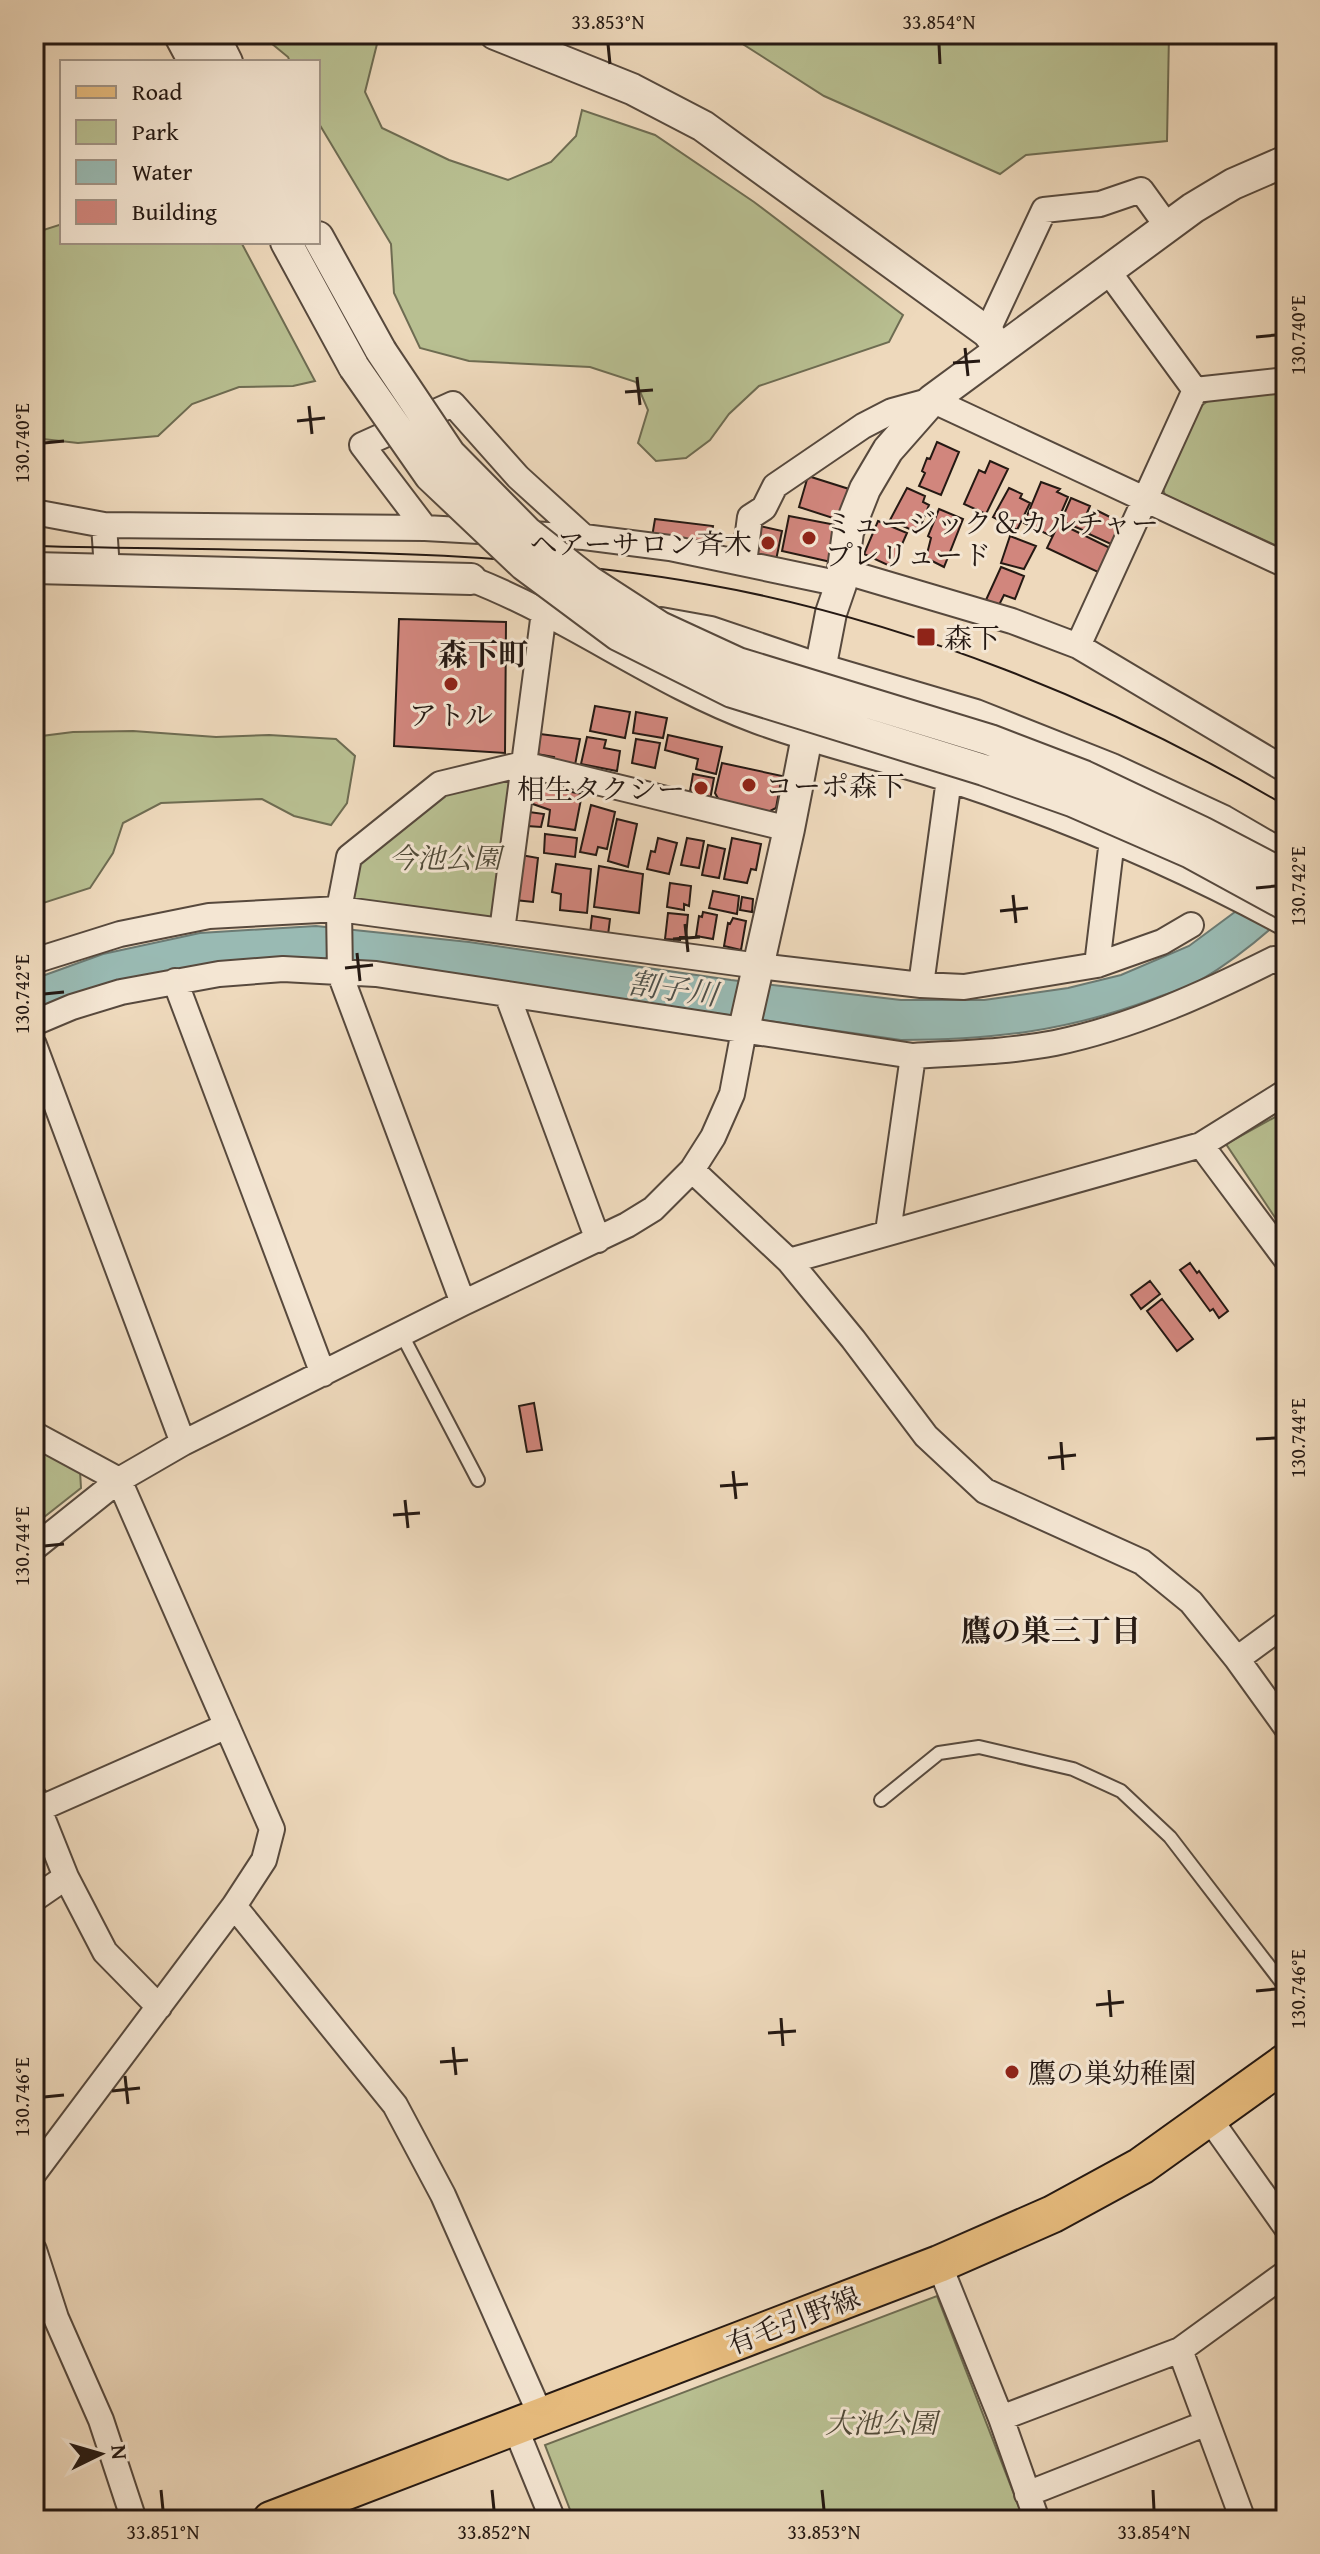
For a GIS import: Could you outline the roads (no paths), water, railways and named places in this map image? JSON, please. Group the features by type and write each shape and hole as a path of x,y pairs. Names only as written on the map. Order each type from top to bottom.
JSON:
{"main road":[{"name":"有毛引野線","path":"271,2520 939,2264 1053,2214 1141,2166 1286,2062"}],"street":[{"path":"179,34 193,60"},
{"path":"213,34 226,60"},
{"path":"495,34 632,89 703,126 993,340"},
{"path":"34,1548 119,1480 183,1443 463,1303 598,1240 653,1209 692,1170 713,1137 732,1094 789,829 831,613 842,578 848,532 865,489 888,450 932,400 993,340 1108,271 1167,226 1233,184 1286,161"},
{"path":"993,340 1044,210 1100,204 1141,190 1167,226"},
{"path":"320,241 381,351 450,454 527,532 589,581 660,627 738,663 990,740 1084,776 1286,876"},
{"path":"287,244 354,367 430,476 524,565 618,635 732,692 984,770 1072,801 1191,853 1286,905"},
{"path":"1108,271 1195,390"},
{"path":"1195,390 1286,380"},
{"path":"1078,646 1195,390"},
{"path":"744,563 750,517 764,508 775,486 863,426 892,411 932,400 1286,565"},
{"path":"425,528 362,445 453,404 518,477 584,537"},
{"path":"34,512 104,525 425,528 584,537 670,548 842,578 1012,621 1078,646 1286,770"},
{"path":"104,525 107,569"},
{"path":"34,568 471,579 561,602 711,629 820,666 976,712 1112,766 1224,818 1286,854"},
{"path":"471,579 519,598 632,663 756,721 1027,805 1239,898 1286,924"},
{"path":"502,931 544,612"},
{"path":"463,1303 339,971 338,913 349,857 440,784 523,764 789,829"},
{"path":"921,985 949,779"},
{"path":"1097,965 1112,840"},
{"path":"34,961 120,934 209,916 338,913 502,931 757,971 964,987 1097,965 1162,942 1191,925"},
{"path":"34,1023 121,992 175,981 283,969 339,971 744,1028 913,1056 992,1052 1056,1043 1133,1021 1208,992 1274,959 1286,965"},
{"path":"175,981 323,1374"},
{"path":"507,994 598,1240"},
{"path":"34,1045 183,1443"},
{"path":"888,1232 913,1056"},
{"path":"789,1261 1201,1145 1286,1092"},
{"path":"1201,1145 1286,1259"},
{"path":"692,1170 789,1261 926,1436 985,1491 1142,1562 1191,1602 1286,1727"},
{"path":"34,1434 119,1480 272,1829 264,1860 234,1906 34,2173"},
{"path":"1237,1659 1286,1623"},
{"path":"159,2007 105,1952 66,1877 36,1803 227,1726"},
{"path":"34,1899 66,1877"},
{"path":"234,1906 395,2105 443,2195 528,2422 553,2520"},
{"path":"1209,2118 1286,2227"},
{"path":"34,2250 56,2318 101,2420 134,2520"},
{"path":"939,2264 1001,2418 1037,2520"},
{"path":"1001,2418 1180,2350 1286,2273"},
{"path":"1180,2350 1243,2520"},
{"path":"1027,2494 1207,2423"}],"lane":[{"path":"402,1335 478,1480"},
{"path":"881,1800 939,1753 979,1747 1073,1769 1121,1791 1170,1837 1286,1988"}],"water":[{"name":"割子川","path":"1286,874 1286,915 1222,967 1182,989 1122,1010 1029,1032 901,1040 374,964 34,1012 34,979 103,954 200,933 316,926 469,942 731,980 901,1000 984,1000 1068,988 1121,975 1189,946"}],"tram line":[{"path":"34,546 454,556 621,571 779,599 930,642 1005,670 1150,733 1286,806"}],"place":[{"name":"ミュージック＆カルチャー プレリュード","path":"809,538"},
{"name":"ヘアーサロン斉木","path":"768,543"},
{"name":"森下","path":"926,637"},
{"name":"アトル","path":"451,684"},
{"name":"コーポ森下","path":"749,785"},
{"name":"相生タクシー","path":"701,788"},
{"name":"鷹の巣幼稚園","path":"1012,2072"}],"district":[{"name":"森下町","path":"483,654"},
{"name":"鷹の巣三丁目","path":"1051,1630"}],"park label":[{"name":"今池公園","path":"445,857"},
{"name":"大池公園","path":"881,2422"}]}
